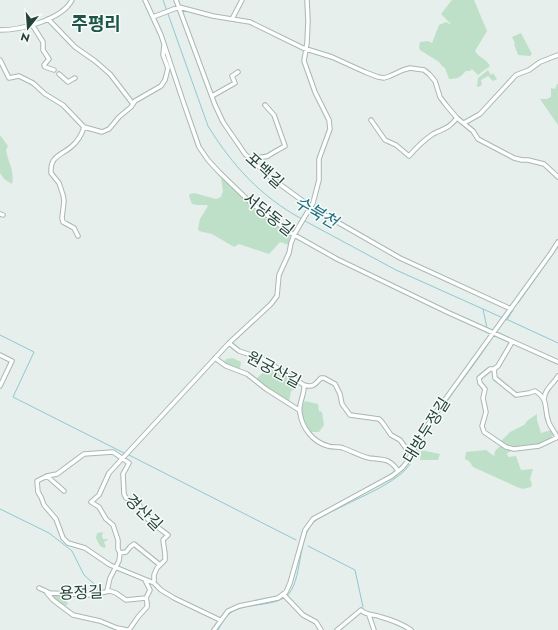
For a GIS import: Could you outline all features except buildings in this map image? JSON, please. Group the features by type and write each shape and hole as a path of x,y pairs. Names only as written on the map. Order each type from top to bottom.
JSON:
{"street":[{"path":"0,30 33,26 48,19 67,7 72,0"},
{"name":"서당동길","path":"145,0 164,45 194,135 200,147 208,160 226,180 250,202 267,216 337,259 397,289 558,362"},
{"name":"포백길","path":"176,0 223,122 245,154 270,177 310,208 400,258 511,309"},
{"path":"232,19 242,0"},
{"name":"원궁산길","path":"307,0 308,20 305,64 315,92 330,124 329,133 319,159 319,180 310,208 291,243 289,253 280,275 278,296 229,343 239,351 263,359 304,385 310,387 314,386 321,378 333,383 338,389 342,404 350,415 379,419 391,434 400,440 411,455"},
{"path":"153,16 178,7 254,24 306,49 332,57 378,77 384,78 410,68 424,70 437,84 440,97 457,118 473,131 478,139 492,148 514,158 544,164 558,177"},
{"path":"48,19 75,48 96,61 110,74 133,104"},
{"path":"33,26 43,42 43,50 49,59 44,65 45,67 54,70"},
{"path":"0,60 9,78 19,76 33,83 45,94 63,105 84,127 97,131 106,131 138,99 161,86 165,80 168,68 163,55 164,45"},
{"path":"464,124 480,114 516,75 529,70 540,62 558,55"},
{"path":"212,96 235,83 232,76 238,72"},
{"path":"59,74 68,82 75,78"},
{"path":"252,160 260,156 269,156 274,151 285,146 274,115 266,105"},
{"path":"371,120 385,140 396,145 409,156 427,138 449,127 457,118"},
{"path":"78,236 74,228 63,222 63,195 59,184 51,173 50,167 55,158 76,143 84,127"},
{"name":"대방두정길","path":"285,596 303,535 309,523 317,516 398,471 407,462 436,412 558,242"},
{"path":"512,342 498,366 494,369 490,369 479,378 480,383 485,389 483,398 486,412 482,428 484,432 506,447 514,449 539,446 558,437 548,422 544,399 548,388 558,376"},
{"path":"220,620 174,598 161,590 154,583 115,567 91,551 70,544 63,538 56,519 44,504 38,492 37,481 47,476 57,474 84,454 113,452 125,456 229,343"},
{"path":"0,355 12,361 0,386"},
{"path":"215,358 226,366 246,374 299,410 311,437 327,446 344,448 368,458 384,460 394,464 398,471"},
{"path":"494,369 495,378 516,395 535,391 542,395 544,399"},
{"path":"299,410 304,393 304,385"},
{"name":"경산길","path":"154,583 154,575 164,560 165,554 163,540 168,535 143,515 138,502 126,498 124,494 123,474 129,464 125,456 109,473 99,495 91,502 99,507 106,519 113,525 118,540 118,549 120,553 126,552 134,544 160,565"},
{"path":"47,476 64,491"},
{"path":"107,591 110,578 119,561 120,553"},
{"path":"48,593 53,600 73,615 100,621 117,628 128,630 147,607 148,602 146,598 150,590 144,579"},
{"name":"용정길","path":"39,588 48,593 90,595 107,591 116,593 126,600 146,598"},
{"path":"214,630 228,610 285,596 303,615 314,621 321,630"},
{"path":"238,607 240,612"},
{"path":"337,630 359,610 362,610 364,614 390,619 411,630"},
{"path":"369,614 374,630"}],"green space":[{"path":"452,0 474,0 487,31 475,51 490,66 478,75 472,69 470,71 466,71 457,78 449,79 445,68 439,62 420,50 420,42 428,41 432,43 439,25 446,22 452,25 441,14"},
{"path":"521,33 532,54 530,56 518,55 512,37"},
{"path":"488,70 491,75 493,73 497,79 493,81 488,76 481,80 482,85 478,87 478,78"},
{"path":"557,84 558,125 540,99 547,99 551,97 551,88 555,89"},
{"path":"0,135 8,146 6,150 12,171 12,184 4,179 0,173"},
{"path":"221,177 268,218 291,235 292,238 289,245 280,242 269,254 239,244 234,247 212,234 199,231 200,219 208,206 192,204 189,196 190,194 194,193 216,199 221,197 223,191"},
{"path":"233,358 241,362 240,368 237,369 223,363 226,359"},
{"path":"266,364 302,385 297,385 294,390 291,391 289,402 255,380 267,369"},
{"path":"305,401 318,404 319,411 322,412 324,425 319,432 310,432 306,427 300,411"},
{"path":"537,414 537,420 541,433 551,430 554,435 540,445 514,448 514,450 507,453 508,457 516,456 521,470 533,469 530,479 532,484 531,487 523,489 517,487 473,467 469,461 465,459 466,452 486,450 494,456 495,451 501,445 500,442 510,432 524,425 528,420"},
{"path":"421,450 440,454 438,460 420,460"},
{"path":"103,532 103,539 109,539 104,542 106,547 104,548 100,546 96,538 97,533"},
{"path":"50,594 65,595 68,604 63,608 48,596"}],"waterway":[{"name":"수북천","path":"163,0 208,126 237,167 249,179 273,201 302,219"},
{"name":"수북천","path":"305,221 396,270 503,318"},
{"path":"518,303 558,247"},
{"path":"483,309 487,328"},
{"path":"507,320 513,310"},
{"name":"수북천","path":"506,319 558,343"},
{"path":"0,335 34,352 13,397 124,453"},
{"path":"287,596 296,580 304,539 313,523 324,515 386,484 406,470 440,412 490,341"},
{"path":"127,454 296,540"},
{"path":"0,509 49,533 72,551 84,575 100,589"},
{"path":"308,546 355,570 363,607"},
{"path":"218,630 226,617 234,611 248,606 271,603 284,598"}],"district":[{"name":"주평리","path":"96,24"}]}
